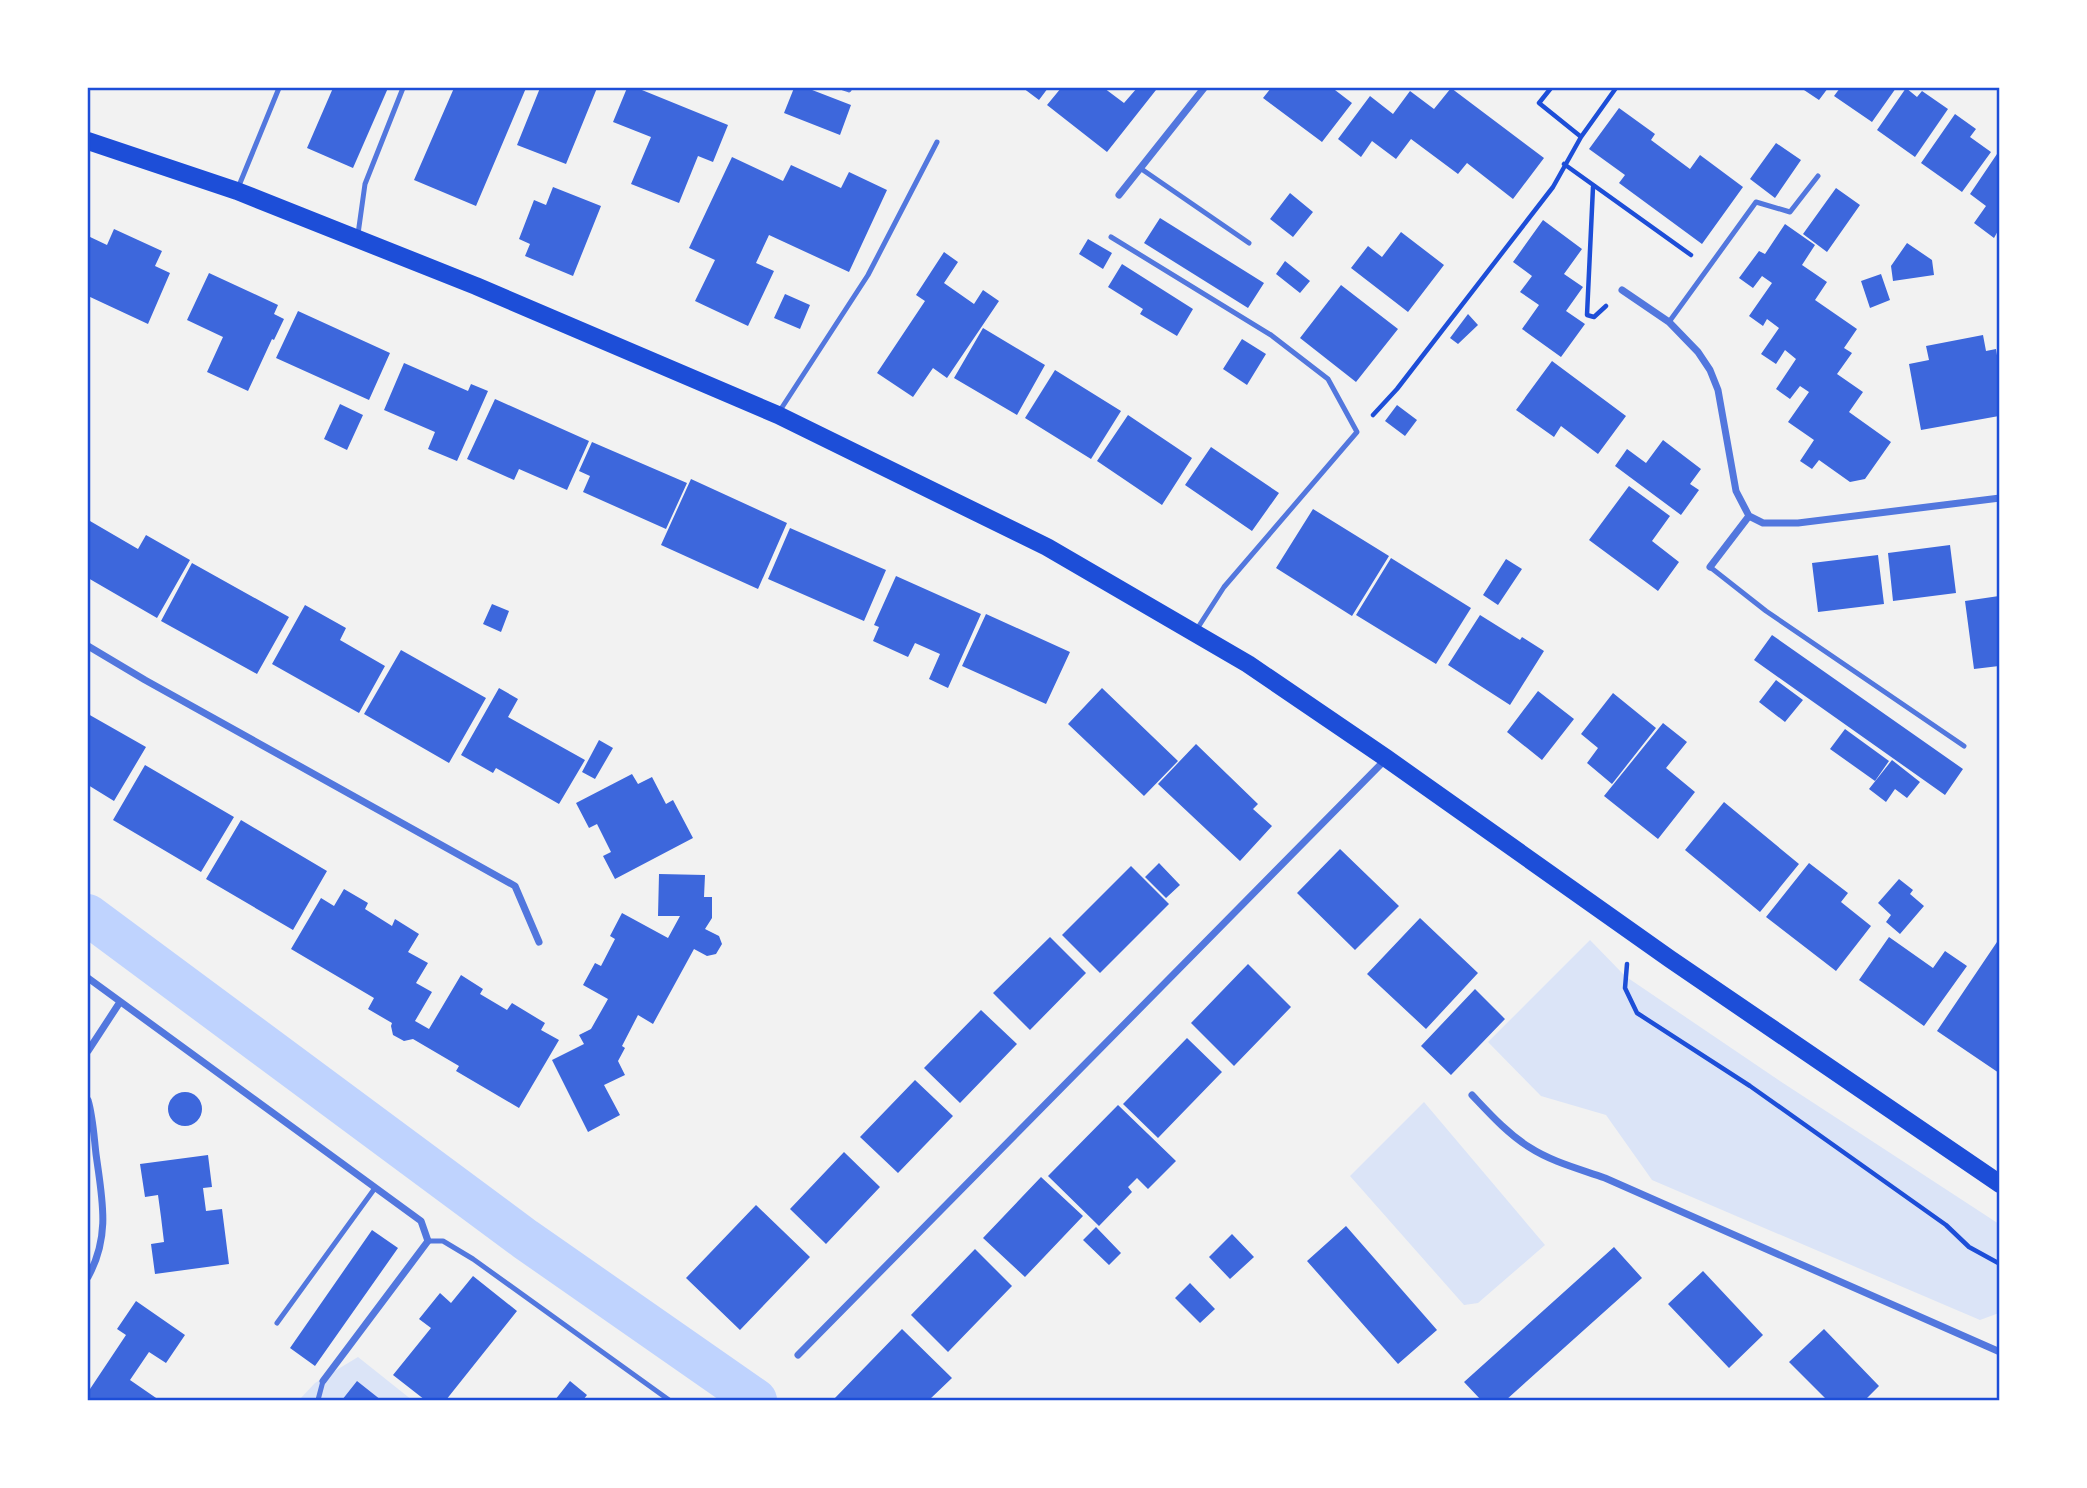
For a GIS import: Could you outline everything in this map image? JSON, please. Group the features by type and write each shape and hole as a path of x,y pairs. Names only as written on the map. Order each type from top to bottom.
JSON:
{"main road":[{"path":"88,141 237,191 476,286 778,415 1047,547 1248,664 2000,1184"}],"street":[{"path":"1119,195 1204,88"},
{"path":"1622,290 1669,322 1698,352 1710,370 1718,390 1736,491 1749,516 1763,523 1798,523 2000,498"},
{"path":"1710,567 1749,516"},
{"path":"88,646 515,886 539,942"},
{"path":"798,1355 1386,758"},
{"path":"88,978 421,1221 428,1241 323,1381"},
{"path":"88,1051 120,1002"},
{"path":"1472,1095 1502,1126 1530,1148 1559,1162 1605,1178 2000,1352"},
{"path":"88,1100 104,1213 101,1247 88,1277"}],"lane":[{"path":"237,191 279,88"},
{"path":"357,239 365,184 403,88"},
{"path":"843,88 850,88"},
{"path":"778,415 868,275 937,142"},
{"path":"1140,168 1249,243"},
{"path":"1669,322 1756,202 1790,212 1818,176"},
{"path":"1111,237 1271,335 1328,379 1357,432 1224,587 1195,632"},
{"path":"1710,567 1766,611 1964,747"},
{"path":"277,1323 375,1188"},
{"path":"428,1241 443,1241 473,1259 669,1401"},
{"path":"318,1401 323,1381"}],"path":[{"path":"1551,88 1539,103 1581,137"},
{"path":"1357,432 1397,390 1553,187 1581,137 1616,88"},
{"path":"1564,164 1708,269"},
{"path":"1593,186 1587,315 1594,317 1622,290"},
{"path":"1638,936 1629,955 1625,976 1625,988 1637,1013 1750,1086 1946,1225 1969,1247 2000,1264"}],"shaded area":[{"path":"1590,940 1625,976 1999,1224 1999,1313 1980,1320 1652,1180 1606,1115 1541,1096 1488,1042"},
{"path":"1424,1102 1545,1245 1478,1303 1464,1305 1350,1176"},
{"path":"358,1357 412,1400 299,1400 315,1383"}],"building":[{"path":"333,88 388,88 353,168 307,148"},
{"path":"454,88 526,88 476,206 414,180"},
{"path":"540,88 597,88 566,164 517,145"},
{"path":"627,88 637,88 728,125 713,162 698,156 679,203 631,184 651,137 613,122"},
{"path":"794,88 807,88 851,105 840,135 784,113"},
{"path":"1023,88 1048,88 1039,100"},
{"path":"1061,88 1104,88 1124,103 1137,88 1156,90 1107,152 1047,105"},
{"path":"1271,88 1337,88 1335,90 1352,103 1322,142 1263,98"},
{"path":"1451,88 1544,158 1513,199 1467,163 1458,174 1411,139 1396,159 1372,141 1361,157 1338,139 1370,96 1393,114 1410,91 1434,109"},
{"path":"1801,88 1828,88 1819,100"},
{"path":"1840,88 1896,88 1872,122 1834,96"},
{"path":"1906,88 1917,97 1922,91 1948,109 1915,157 1877,130"},
{"path":"1619,108 1655,134 1651,140 1690,169 1700,155 1743,187 1702,244 1619,183 1625,175 1589,149"},
{"path":"1955,114 1976,129 1970,137 1991,152 1962,192 1921,163"},
{"path":"1776,143 1801,160 1775,198 1750,179"},
{"path":"1999,151 1999,229 1994,238 1974,223 1986,206 1970,194"},
{"path":"732,157 783,181 791,165 841,188 849,172 887,190 849,272 769,235 756,263 774,271 748,326 695,301 715,260 689,248"},
{"path":"553,187 601,206 573,276 525,256 530,244 519,239 534,200 546,205"},
{"path":"1836,188 1860,205 1827,252 1803,234"},
{"path":"1290,193 1313,212 1293,237 1270,219"},
{"path":"1160,218 1264,283 1248,308 1144,243"},
{"path":"1543,220 1582,249 1564,274 1583,287 1566,311 1585,324 1561,357 1522,329 1539,305 1520,292 1532,276 1513,262"},
{"path":"1785,224 1815,245 1802,265 1827,282 1815,300 1857,329 1844,348 1852,353 1837,374 1863,392 1849,412 1891,442 1865,479 1850,482 1819,460 1812,469 1800,461 1814,440 1788,422 1809,392 1800,386 1790,399 1776,389 1796,359 1785,350 1776,364 1761,354 1779,328 1767,319 1763,326 1749,316 1772,283 1762,276 1753,288 1739,278 1759,251 1765,254"},
{"path":"114,229 162,251 155,266 170,273 148,324 88,296 88,236 107,245"},
{"path":"1401,232 1444,265 1408,312 1351,268 1368,246 1382,257"},
{"path":"1088,239 1112,253 1103,269 1079,254"},
{"path":"1907,243 1932,260 1934,275 1893,281 1891,266"},
{"path":"944,252 958,262 944,283 974,304 983,290 999,301 947,378 933,368 913,397 877,373 925,301 916,295"},
{"path":"1285,261 1310,281 1300,293 1276,274"},
{"path":"1122,264 1193,309 1177,336 1140,314 1143,309 1108,287"},
{"path":"209,273 278,305 274,314 284,319 248,391 207,372 223,337 187,320"},
{"path":"1881,274 1890,300 1870,308 1861,281"},
{"path":"1341,285 1398,329 1356,382 1300,338"},
{"path":"785,294 810,305 800,329 774,318"},
{"path":"298,311 390,353 369,400 276,358"},
{"path":"1468,314 1478,325 1458,344 1450,338"},
{"path":"983,328 1045,365 1017,415 954,378"},
{"path":"1983,335 1986,351 1996,349 1999,368 1999,416 1921,430 1909,364 1929,360 1926,346"},
{"path":"1242,339 1266,354 1247,385 1223,369"},
{"path":"1552,361 1626,416 1598,454 1561,426 1554,437 1516,410"},
{"path":"404,363 468,391 471,384 488,391 457,461 428,449 435,432 384,410"},
{"path":"1055,370 1121,411 1091,459 1025,418"},
{"path":"495,399 589,441 567,490 519,469 514,480 467,459"},
{"path":"340,404 363,415 347,450 324,439"},
{"path":"1397,405 1417,420 1405,436 1385,421"},
{"path":"1128,415 1192,458 1162,505 1097,461"},
{"path":"1663,440 1701,469 1690,484 1699,490 1681,515 1615,466 1627,449 1646,463"},
{"path":"592,442 687,483 666,529 583,492 590,476 579,471"},
{"path":"1211,447 1279,493 1252,531 1185,485"},
{"path":"691,479 787,523 758,589 661,545"},
{"path":"1629,486 1670,516 1652,541 1679,562 1658,591 1589,540"},
{"path":"1313,509 1389,556 1352,616 1276,568"},
{"path":"90,521 138,549 146,535 190,560 157,618 88,578"},
{"path":"790,528 886,570 864,621 768,579"},
{"path":"1950,545 1956,593 1893,601 1888,553"},
{"path":"1878,555 1884,604 1818,612 1812,563"},
{"path":"1391,558 1471,608 1436,664 1356,615"},
{"path":"1506,559 1522,569 1498,605 1483,595"},
{"path":"192,563 289,617 257,674 161,621"},
{"path":"896,576 981,614 948,688 929,679 940,654 915,643 908,657 873,641 879,627 874,625"},
{"path":"1999,596 1999,666 1974,669 1965,601"},
{"path":"492,604 509,611 501,632 483,624"},
{"path":"305,605 346,628 340,640 385,666 359,713 272,664"},
{"path":"986,614 1070,652 1046,704 962,666"},
{"path":"1480,615 1520,640 1522,637 1544,651 1510,705 1448,665"},
{"path":"1772,635 1963,769 1945,795 1754,660"},
{"path":"401,650 486,698 449,763 364,714"},
{"path":"1776,680 1803,700 1785,722 1759,702"},
{"path":"499,688 518,699 508,717 585,760 559,804 496,768 493,773 461,755"},
{"path":"1102,688 1178,761 1144,796 1068,724"},
{"path":"1538,691 1574,719 1542,760 1507,732"},
{"path":"1613,693 1656,728 1612,784 1587,763 1598,748 1581,734"},
{"path":"88,714 146,747 114,801 88,785"},
{"path":"1663,723 1687,742 1666,768 1695,792 1658,839 1604,796"},
{"path":"1845,729 1889,761 1875,781 1830,749"},
{"path":"599,740 613,748 595,779 582,772"},
{"path":"1196,744 1258,804 1253,809 1272,826 1240,861 1158,784"},
{"path":"1892,760 1920,782 1907,798 1895,789 1886,802 1869,789"},
{"path":"145,765 234,817 201,872 113,820"},
{"path":"632,774 638,784 652,777 666,804 673,800 693,838 615,879 603,856 611,852 597,824 589,828 576,803"},
{"path":"1724,802 1799,864 1760,912 1685,850"},
{"path":"241,820 327,871 293,930 206,879"},
{"path":"1340,849 1399,906 1355,950 1297,893"},
{"path":"1159,863 1180,885 1166,898 1145,877"},
{"path":"1809,863 1848,893 1841,902 1871,926 1836,971 1766,917"},
{"path":"1131,866 1169,904 1100,973 1062,935"},
{"path":"659,874 705,875 704,897 712,897 712,918 705,929 719,936 722,944 716,954 707,956 694,949 653,1024 638,1015 622,1046 625,1048 618,1061 625,1075 604,1085 620,1115 588,1132 552,1060 584,1044 579,1035 591,1029 608,999 583,985 595,963 601,966 615,939 610,936 622,913 668,938 680,916 658,916"},
{"path":"1899,879 1913,890 1910,894 1924,906 1900,934 1886,922 1891,915 1878,903"},
{"path":"344,889 368,903 365,909 392,926 395,919 419,934 408,952 428,963 416,983 432,992 415,1021 429,1029 461,975 483,989 480,994 507,1010 512,1003 545,1023 541,1030 559,1040 519,1108 456,1071 459,1066 413,1039 404,1041 393,1035 392,1023 368,1009 374,998 291,949 321,898 334,906"},
{"path":"1420,918 1478,973 1426,1029 1367,974"},
{"path":"1050,937 1086,973 1030,1030 993,993"},
{"path":"1889,937 1933,968 1945,951 1967,966 1924,1026 1859,980"},
{"path":"1999,939 1999,1073 1937,1031"},
{"path":"1248,964 1291,1007 1234,1066 1191,1023"},
{"path":"1475,989 1505,1019 1451,1075 1421,1046"},
{"path":"981,1010 1017,1044 960,1103 924,1068"},
{"path":"1187,1038 1222,1072 1158,1138 1123,1104"},
{"path":"915,1080 953,1116 898,1173 860,1137"},
{"path":"185,1092 197,1097 202,1109 197,1121 185,1126 173,1121 168,1109 173,1097"},
{"path":"1118,1105 1176,1161 1148,1189 1137,1178 1128,1187 1132,1192 1099,1226 1048,1176"},
{"path":"844,1152 880,1187 826,1244 790,1209"},
{"path":"208,1155 212,1187 203,1188 206,1211 222,1209 229,1264 155,1274 151,1244 164,1242 158,1195 145,1197 140,1164"},
{"path":"1041,1177 1083,1216 1025,1277 983,1238"},
{"path":"756,1205 810,1257 740,1330 686,1278"},
{"path":"1346,1226 1437,1330 1398,1364 1307,1261"},
{"path":"1096,1227 1121,1253 1109,1265 1083,1240"},
{"path":"372,1230 398,1248 315,1366 290,1348"},
{"path":"1232,1234 1254,1257 1230,1279 1209,1257"},
{"path":"1614,1247 1642,1278 1506,1400 1481,1400 1464,1382"},
{"path":"975,1249 1012,1286 948,1352 911,1315"},
{"path":"1703,1271 1763,1335 1729,1368 1668,1304"},
{"path":"473,1276 517,1311 446,1400 425,1400 393,1375 431,1328 419,1319 440,1293 451,1303"},
{"path":"1190,1283 1215,1309 1200,1323 1175,1298"},
{"path":"136,1301 185,1335 166,1363 149,1352 130,1380 159,1400 88,1400 88,1392 126,1335 117,1329"},
{"path":"902,1329 952,1378 929,1400 835,1400 834,1399"},
{"path":"1824,1329 1879,1386 1865,1400 1827,1400 1789,1362"},
{"path":"357,1381 381,1400 342,1400"},
{"path":"570,1381 587,1395 583,1400 555,1400"}],"waterway":[{"path":"88,915 525,1239 756,1400"}]}
